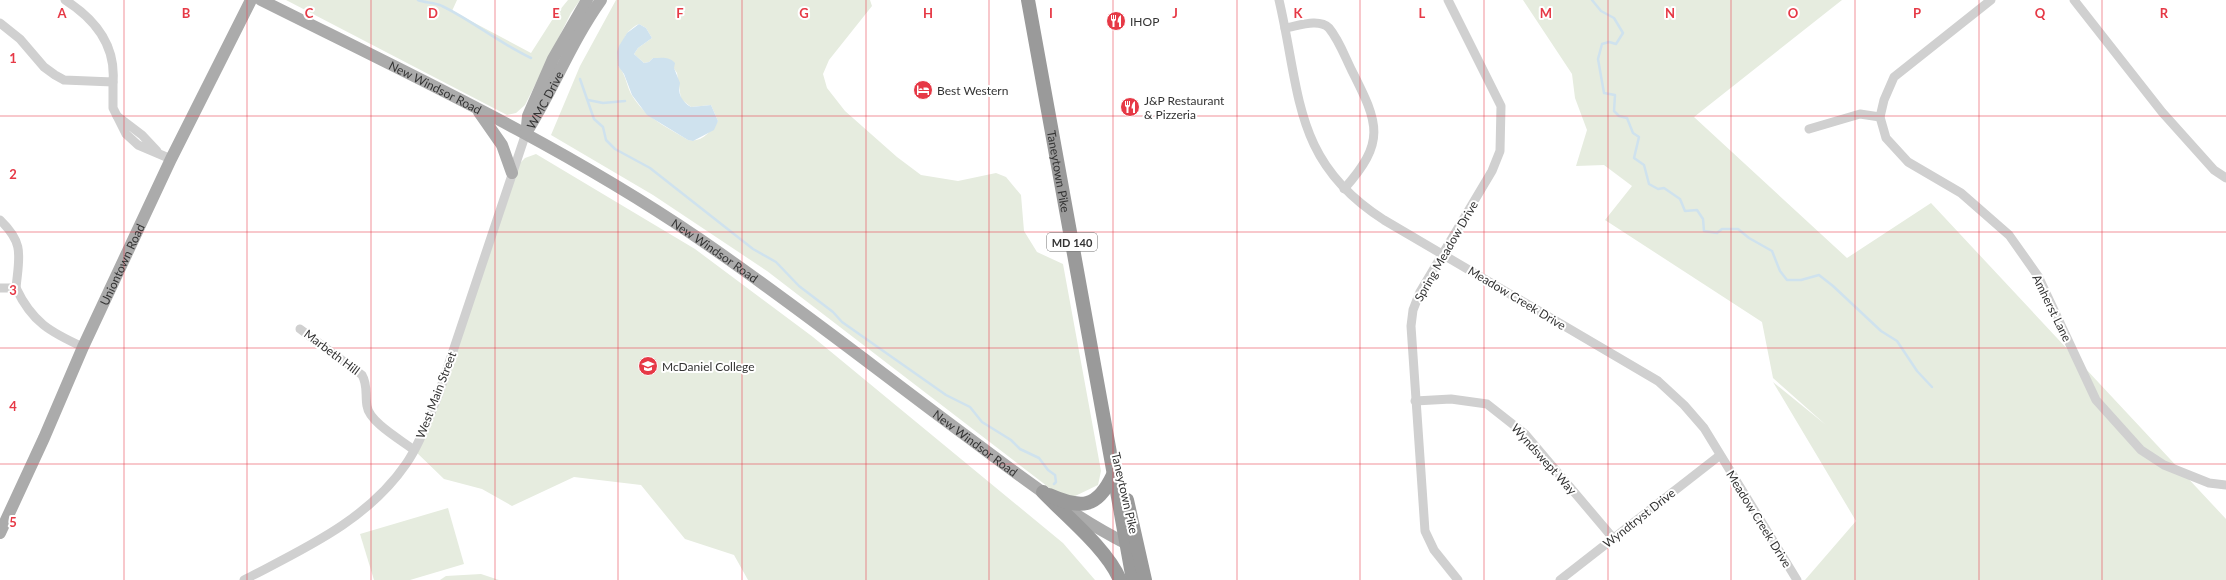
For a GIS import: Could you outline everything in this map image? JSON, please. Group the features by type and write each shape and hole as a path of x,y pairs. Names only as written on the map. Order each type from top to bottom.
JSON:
{"highway":[{"name":"Taneytown Pike","path":"1028,0 1096,367 1132,546"},
{"name":"Taneytown Pike","path":"1096,367 1113,475 1132,546"},
{"path":"1043,492 1067,503 1080,505 1090,503 1102,495 1113,475"},
{"path":"1043,492 1098,547 1109,560 1120,580"},
{"name":"MD 140","path":"1132,546 1133,580"},
{"name":"MD 140","path":"1132,546 1145,580"}],"main road":[{"name":"Uniontown Road","path":"0,533 44,438 83,347 171,159 252,0"},
{"name":"New Windsor Road","path":"261,0 526,133 598,175 708,245 764,284 1043,492 1099,529 1132,546"},
{"name":"WMC Drive","path":"526,133 528,116 540,87 563,39 587,0"},
{"name":"WMC Drive","path":"526,133 549,95 578,35 600,0"},
{"path":"475,108 502,145 512,173"}],"street":[{"path":"65,0 81,10 104,37 113,59 112,103 120,125 133,140 143,147 158,152 171,159"},
{"name":"Meadow Creek Drive","path":"1280,0 1306,127 1320,158 1344,189 1370,210 1658,381 1684,404 1704,428 1719,456 1797,580"},
{"name":"Spring Meadow Drive","path":"1448,0 1501,106 1502,132 1500,151 1492,171 1420,292 1413,310 1411,326 1425,531 1434,550 1458,580"},
{"path":"1809,129 1860,114 1880,117 1884,100 1894,77 1991,0"},
{"path":"2074,0 2162,112 2214,170 2226,178"},
{"path":"0,23 20,39 44,67 64,80 113,82"},
{"path":"1285,28 1316,23 1324,24 1329,28 1372,111 1374,130 1370,152 1362,168 1344,189"},
{"name":"Amherst Lane","path":"1880,117 1886,138 1908,162 1961,193 2009,235 2038,276 2096,400 2115,423 2141,450 2164,465 2209,483 2226,485"},
{"name":"West Main Street","path":"244,580 318,542 354,517 387,488 400,472 414,450 438,396 526,133"},
{"path":"0,220 9,228 18,242 19,256 16,288 29,313 38,322 56,335 83,347"},
{"path":"0,288 16,288"},
{"name":"Marbeth Hill","path":"300,329 362,375 366,386 367,406 371,416 414,450"},
{"name":"Wyndswept Way","path":"1415,401 1451,399 1487,404 1524,434 1613,538"},
{"name":"Wyndtryst Drive","path":"1560,580 1719,456"}],"shaded area":[{"path":"286,0 457,0 452,11 531,53 554,17 568,0 580,0 571,13 525,105 516,113 507,115"},
{"path":"616,0 870,0 872,6 829,60 823,74 827,88 845,111 897,157 921,175 958,181 996,173 1006,177 1021,195 1024,231 1037,252 1063,264 1101,471 1098,485 1071,498 1056,493 767,271 653,195 551,135 580,66","holes":["639,24 646,28 652,38 638,48 634,54 644,63 649,62 653,58 668,60 677,73 681,99 691,107 711,105 718,121 706,135 698,140 688,140 644,111 631,93 623,73 618,66 621,47 625,36 633,27"]},
{"path":"1523,0 1842,0 1694,117 1847,258 1931,203 2226,519 2226,580 1805,580 1856,521 1773,382 1826,425 1773,378 1762,322 1605,220 1632,186 1604,165 1576,166 1587,130 1575,98 1572,74"},
{"name":"McDaniel College","path":"536,154 695,249 813,337 1063,543 1095,580 748,580 734,555 685,539 641,485 574,477 512,506 482,489 444,479 414,450 518,165 525,158"},
{"path":"448,508 464,564 410,580 374,580 360,534"},
{"path":"481,574 499,580 440,580 446,576"}],"water":[{"path":"639,24 646,28 652,38 638,48 634,54 644,63 649,62 653,58 665,58 673,61 675,63 674,68 680,83 679,90 681,97 685,103 691,107 711,105 718,121 714,130 693,141 688,140 647,115 632,95 624,74 618,66 617,52 627,33"}],"waterway":[{"path":"418,0 442,6 508,46 531,58"},
{"path":"1592,0 1601,11 1614,18 1623,33 1616,44 1609,42 1602,44 1598,59 1604,93 1615,95 1614,111 1619,116 1627,118 1633,133 1639,137 1634,158 1644,165 1649,184 1658,189 1664,188 1680,199 1685,211 1697,210 1703,219 1704,231 1717,233 1722,229 1738,229 1749,238 1772,251 1780,271 1787,280 1801,280 1819,275 1833,286 1881,331 1897,341 1917,371 1932,387"},
{"path":"580,79 594,119 603,127 606,140 615,149 650,168 753,249 776,262 799,286 833,312 842,322 946,395 970,407 982,422 1011,440 1020,449 1039,458 1048,470 1055,475 1056,482 1054,484"},
{"path":"588,100 603,103 625,101"}],"place":[{"name":"IHOP","path":"1116,21"},
{"name":"Best Western","path":"923,90"},
{"name":"J&P Restaurant & Pizzeria","path":"1130,107"},
{"name":"McDaniel College","path":"648,366"}]}
